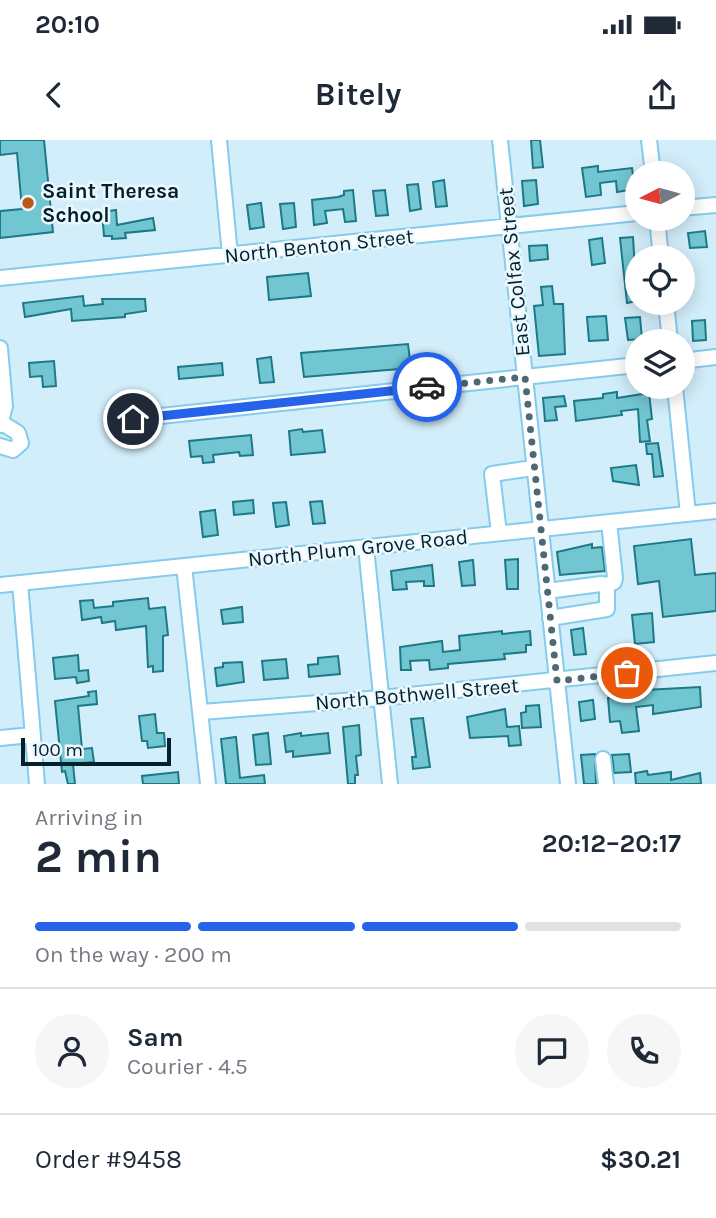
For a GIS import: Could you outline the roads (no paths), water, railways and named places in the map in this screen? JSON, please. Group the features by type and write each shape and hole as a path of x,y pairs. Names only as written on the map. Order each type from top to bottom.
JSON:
{"street":[{"path":"219,140 230,256"},
{"name":"East Colfax Street","path":"500,140 568,784"},
{"path":"649,140 652,161"},
{"path":"695,207 716,205"},
{"name":"North Benton Street","path":"0,278 625,214"},
{"path":"0,348 5,406 1,424 18,433 21,443 13,450 0,446"},
{"path":"695,359 716,357"},
{"path":"133,419 625,366"},
{"path":"676,399 688,514"},
{"path":"499,533 492,474 533,468"},
{"name":"North Plum Grove Road","path":"0,584 716,511"},
{"path":"547,591 614,582 609,522"},
{"path":"366,547 390,784"},
{"path":"184,566 208,784"},
{"path":"20,583 37,784"},
{"path":"550,618 607,609 607,585"},
{"name":"North Bothwell Street","path":"202,712 381,698 716,663"},
{"path":"0,738 32,735"},
{"path":"603,759 606,784"}],"place":[{"name":"Saint Theresa School","path":"28,203"}]}
